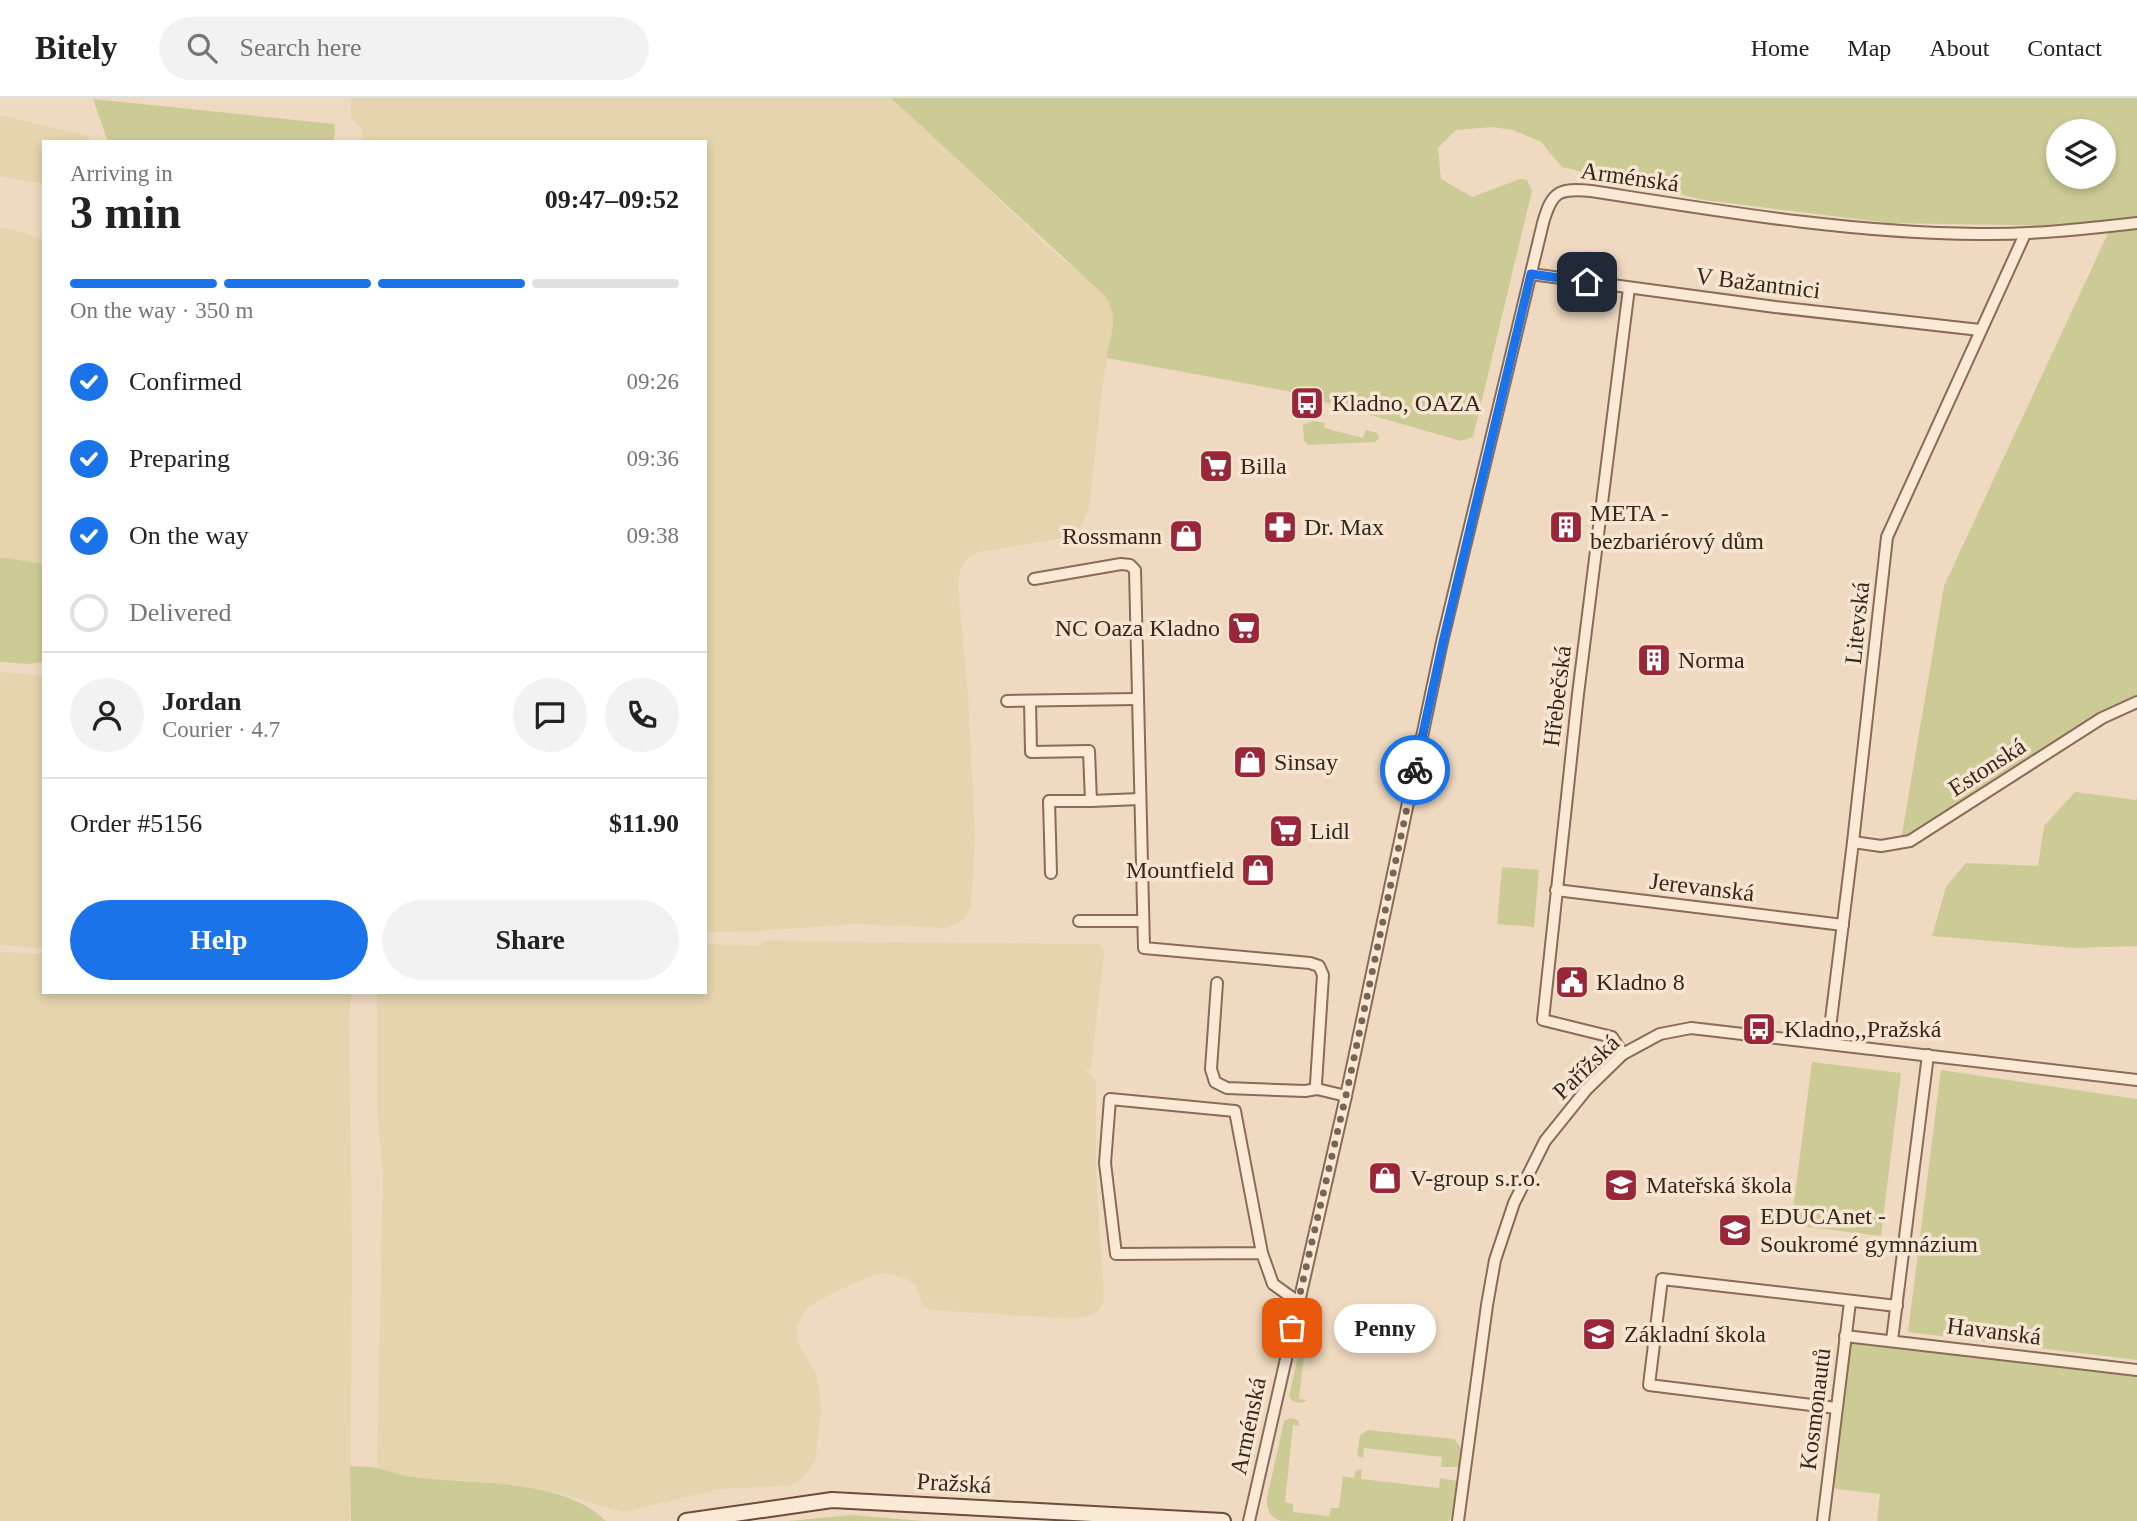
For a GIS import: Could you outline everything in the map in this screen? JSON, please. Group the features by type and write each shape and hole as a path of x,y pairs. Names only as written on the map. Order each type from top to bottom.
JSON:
{"street":[{"name":"Arménská","path":"1249,1521 1346,1096 1443,642 1548,205 1556,194 1566,190 1591,191 1767,218 1899,232 2025,234 2137,223"},
{"name":"Litevská","path":"1828,1044 1887,537 2025,234"},
{"name":"V Bažantnici","path":"1531,274 1775,307 1980,330"},
{"name":"Hřebečská","path":"1623,1054 1612,1037 1543,1020 1581,668 1629,288"},
{"path":"1034,579 1121,564 1130,565 1135,570 1144,948 1319,966 1323,975 1317,1089"},
{"path":"1007,701 1138,699"},
{"path":"1030,701 1031,752 1089,751 1091,801"},
{"name":"Estonská","path":"1853,842 1881,846 1910,841 2102,718 2137,702"},
{"path":"1051,873 1049,801 1140,799"},
{"name":"Jerevanská","path":"1556,890 1843,925"},
{"path":"1079,921 1143,921"},
{"path":"1217,983 1211,1069 1215,1082 1227,1088 1305,1091 1317,1089 1346,1096"},
{"name":"Pařížská","path":"1458,1521 1487,1305 1495,1260 1514,1203 1545,1141 1586,1090 1623,1054 1660,1034 1691,1028 2137,1080"},
{"path":"1892,1340 1928,1055"},
{"path":"1262,1253 1116,1254 1105,1163 1110,1099 1235,1111 1262,1253 1273,1284 1298,1301"},
{"path":"1836,1408 1649,1385 1662,1279 1897,1306"},
{"name":"Kosmonautů","path":"1823,1521 1850,1302"},
{"name":"Havanská","path":"1845,1336 2137,1370"},
{"name":"Pražská","path":"685,1521 832,1500 1223,1521"}],"shaded area":[{"path":"351,98 891,98 1046,245 1100,290 1113,307 1114,324 1103,381 1089,508 1081,526 1068,535 1052,540 978,552 965,561 959,574 975,837 971,908 962,921 947,928 854,924 707,932 707,140 363,140 362,129 351,118"},
{"path":"891,98 2137,98 2137,697 1903,841 1944,586 2111,227 1889,223 1704,200 1562,167 1541,142 1513,130 1492,127 1456,130 1438,148 1441,179 1472,197 1520,179 1527,180 1532,191 1473,437 1461,441 1287,391 1107,358 1113,319 1105,296"},
{"path":"93,99 335,124 334,140 107,140"},
{"path":"0,115 88,136 90,140 42,140 42,184 0,176"},
{"path":"0,227 42,239 42,564 0,557"},
{"path":"1313,421 1325,423 1324,428 1363,438 1366,430 1377,433 1379,438 1375,442 1308,445 1304,441 1303,425"},
{"path":"0,557 42,564 42,662 0,662"},
{"path":"0,672 42,676 42,948 0,945"},
{"path":"2075,792 2137,798 2137,946 2074,948 1932,936 1946,887 1966,863 2038,866 2044,826"},
{"path":"1502,867 1539,870 1534,927 1497,924"},
{"path":"765,941 1100,944 1104,953 1091,1068 1085,1070 1096,1080 1096,1174 1104,1300 1099,1310 1085,1317 1058,1318 932,1310 923,1306 916,1286 907,1279 887,1273 873,1275 833,1293 807,1308 797,1326 799,1345 816,1373 821,1414 815,1461 803,1478 788,1486 718,1489 623,1512 531,1488 416,1478 381,1470 377,1464 383,1176 377,1108 377,994 707,994 707,944 760,946"},
{"path":"0,952 42,954 42,994 352,994 349,1013 352,1253 350,1521 0,1521"},
{"path":"1812,1062 1901,1073 1881,1236 1791,1225"},
{"path":"1941,1070 2137,1099 2137,1360 1908,1332"},
{"path":"1312,1318 1316,1323 1308,1322 1299,1399 1307,1400 1302,1403 1292,1401 1289,1396 1306,1322"},
{"path":"1852,1342 2137,1373 2137,1521 1877,1521 1880,1494 1837,1489 1832,1486 1847,1347"},
{"path":"1290,1418 1298,1420 1300,1426 1293,1425 1285,1502 1293,1504 1293,1512 1329,1516 1331,1508 1339,1508 1343,1476 1354,1478 1355,1471 1362,1469 1361,1479 1439,1488 1440,1478 1458,1481 1449,1521 1281,1521 1274,1517 1268,1509 1267,1498 1284,1421"},
{"path":"1368,1430 1454,1439 1461,1448 1460,1467 1441,1467 1442,1457 1364,1448 1363,1458 1359,1457 1357,1454 1360,1435"},
{"path":"350,1466 374,1467 409,1476 541,1490 566,1497 587,1507 606,1521 351,1521"},
{"path":"851,1515 924,1521 788,1521"}],"way so far":[{"path":"1292,1328 1347,1091 1415,770"}],"place":[{"name":"Kladno, OAZA","path":"1307,403"},
{"name":"Billa","path":"1216,466"},
{"name":"Dr. Max","path":"1280,527"},
{"name":"META - bezbariérový dům","path":"1566,527"},
{"name":"Rossmann","path":"1186,536"},
{"name":"NC Oaza Kladno","path":"1244,628"},
{"name":"Norma","path":"1654,660"},
{"name":"Sinsay","path":"1250,762"},
{"name":"Lidl","path":"1286,831"},
{"name":"Mountfield","path":"1258,870"},
{"name":"Kladno 8","path":"1572,982"},
{"name":"Kladno,,Pražská","path":"1759,1029"},
{"name":"V-group s.r.o.","path":"1385,1178"},
{"name":"Mateřská škola","path":"1621,1185"},
{"name":"EDUCAnet - Soukromé gymnázium","path":"1735,1230"},
{"name":"Penny","path":"1292,1328"},
{"name":"Základní škola","path":"1599,1334"}],"route":[{"path":"1415,770 1531,274 1587,282"}]}
